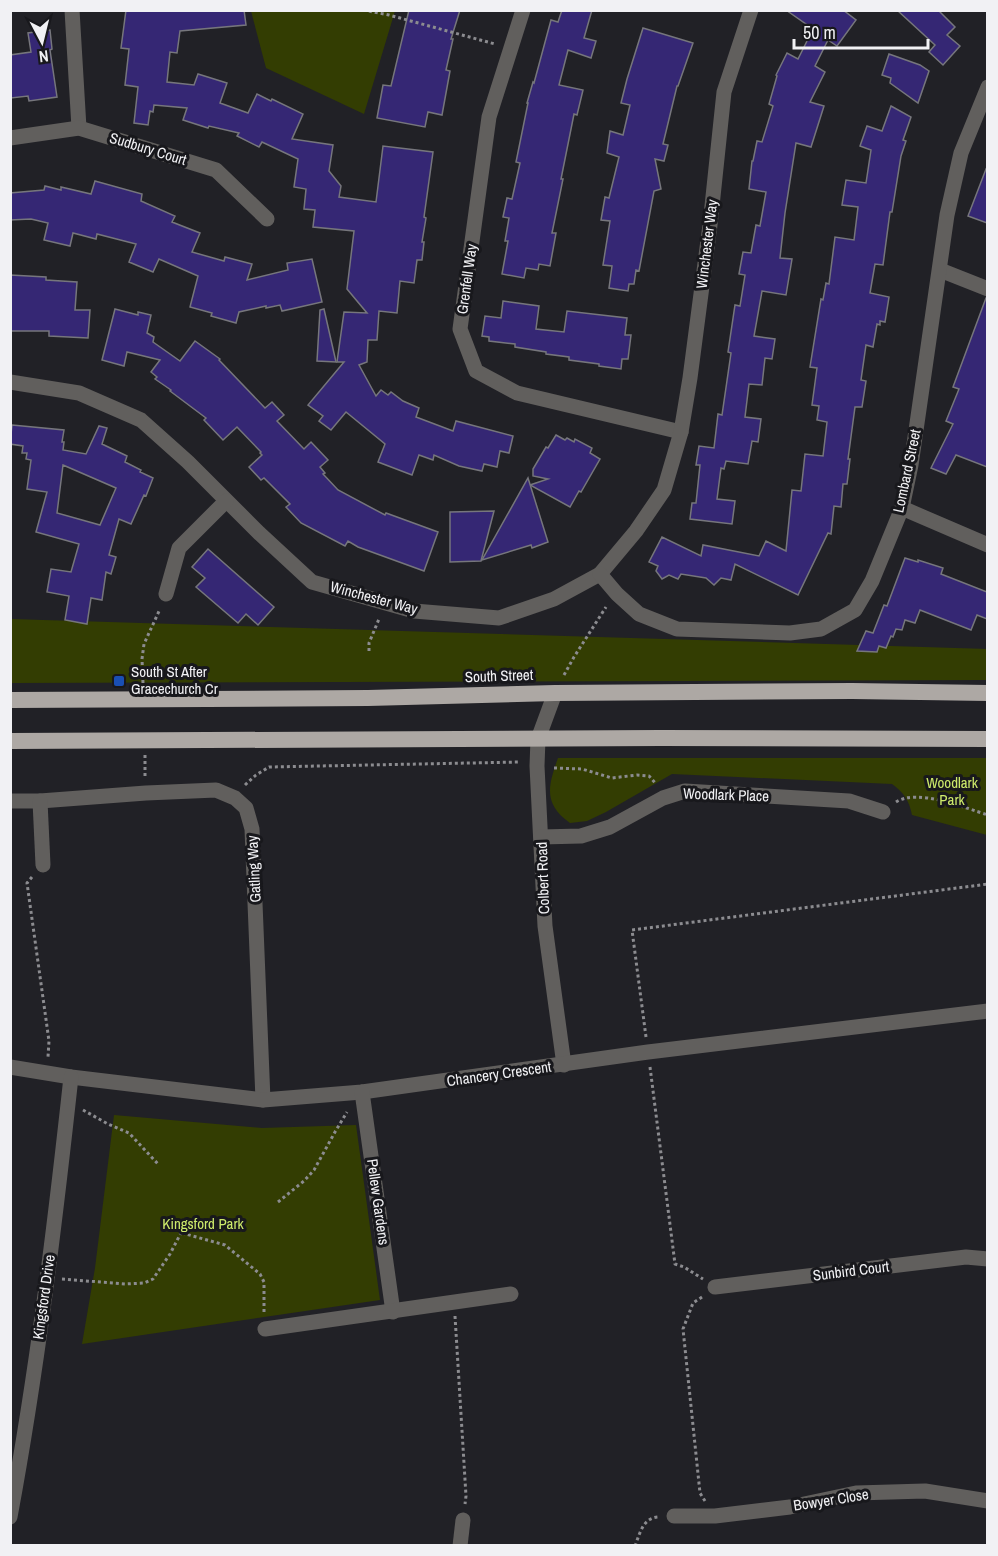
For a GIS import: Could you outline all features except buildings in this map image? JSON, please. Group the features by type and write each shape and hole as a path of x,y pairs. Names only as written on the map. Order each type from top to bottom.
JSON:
{"highway":[{"name":"South Street","path":"10,700 368,698 555,693 852,691 987,693"},
{"path":"10,741 538,738 987,739"}],"street":[{"path":"72,10 79,128"},
{"name":"Grenfell Way","path":"523,10 489,117 460,329 476,370 517,393 681,432"},
{"name":"Winchester Way","path":"10,382 79,393 141,420 188,462 312,582 414,611 499,618 555,599 600,574 636,531 664,490 681,432 690,378 724,92 751,10"},
{"name":"Lombard Street","path":"600,574 639,614 677,629 790,633 821,629 855,610 872,582 902,508 911,465 947,215 962,153 987,87"},
{"name":"Sudbury Court","path":"10,138 79,128 216,170 267,219"},
{"path":"940,270 987,289"},
{"path":"166,594 179,548 226,501"},
{"path":"902,508 987,545"},
{"name":"Colbert Road","path":"555,693 538,738 537,766 545,926 564,1065"},
{"path":"10,801 216,790 235,798"},
{"name":"Woodlark Place","path":"541,837 581,836 610,827 663,798 684,791 849,801 883,812"},
{"name":"Gatling Way","path":"235,798 246,808 252,829 263,1100"},
{"path":"40,801 43,865"},
{"name":"Chancery Crescent","path":"10,1067 71,1077 263,1100 362,1092 648,1052 987,1011"},
{"name":"Kingsford Drive","path":"10,1516 17,1441 46,1278 71,1077"},
{"name":"Pellew Gardens","path":"362,1092 393,1312"},
{"name":"Sunbird Court","path":"715,1287 966,1257 987,1259"},
{"path":"265,1329 511,1294"},
{"name":"Bowyer Close","path":"674,1516 714,1516 790,1507 856,1493 925,1491 987,1501"},
{"path":"460,1545 463,1520"}],"path":[{"path":"363,10 511,48"},
{"path":"555,693 574,657 617,594"},
{"path":"369,651 369,643 386,603"},
{"path":"235,798 255,775 269,767 519,762 551,768 582,769 612,778 649,776 663,798"},
{"path":"883,812 902,798 918,797 987,815"},
{"path":"43,865 27,883 49,1041 46,1072"},
{"path":"714,1516 700,1493 683,1329 693,1303 715,1287 684,1267 675,1264 632,930 987,884"},
{"path":"278,1202 314,1170 335,1132 362,1092"},
{"path":"68,1108 81,1109 129,1133 158,1164"},
{"path":"46,1278 124,1284 144,1283 153,1279 182,1231 225,1245 260,1274 264,1282 265,1329"},
{"path":"454,1303 466,1496 463,1520"},
{"path":"635,1545 645,1522 653,1517 674,1516"}],"green space":[{"path":"251,11 395,11 364,114 266,68"},
{"path":"11,619 988,649 987,680 11,683"},
{"name":"Woodlark Park","path":"558,758 987,758 987,835 912,815 905,797 892,784 672,774 606,812 587,821 570,823 555,809 550,794"},
{"name":"Kingsford Park","path":"114,1115 262,1128 356,1125 380,1300 82,1344 95,1268"}],"place":[{"name":"South St After Gracechurch Cr","path":"119,681"}]}
